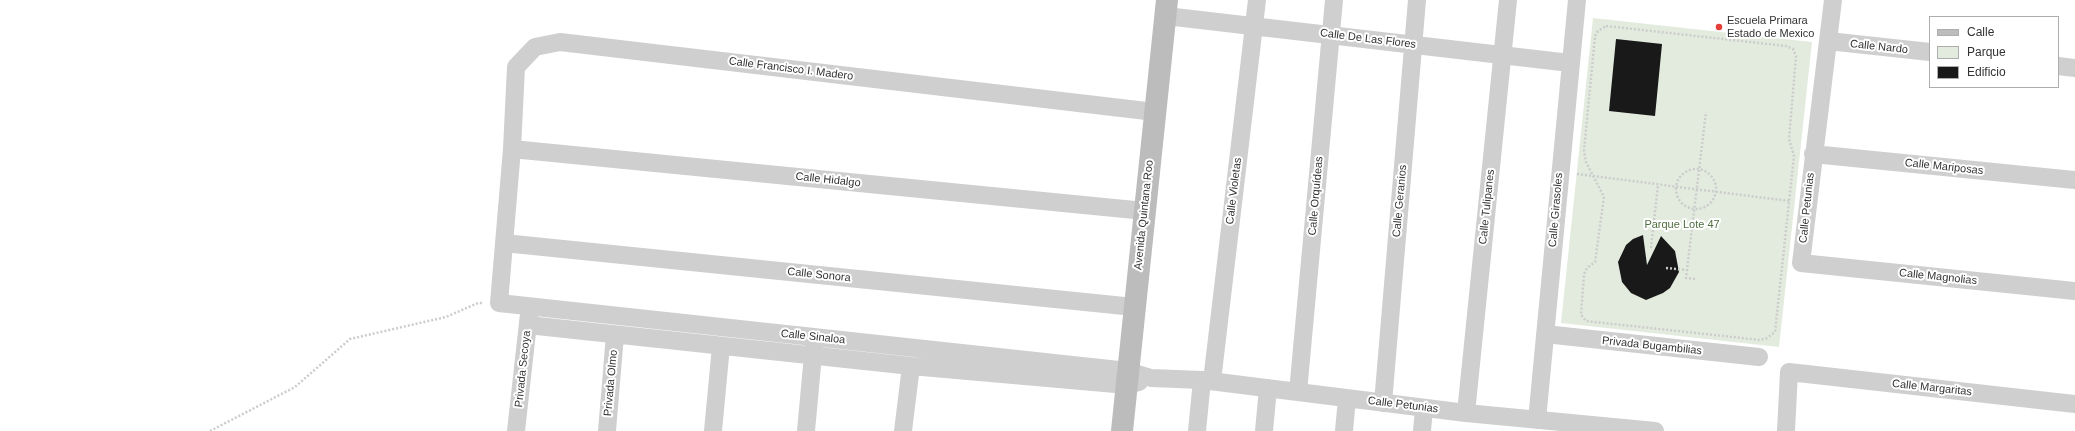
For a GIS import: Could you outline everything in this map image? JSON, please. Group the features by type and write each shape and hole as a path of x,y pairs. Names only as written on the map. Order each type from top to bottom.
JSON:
{"main road":[{"name":"Avenida Quintana Roo","path":"1122,431 1166,8"}],"street":[{"name":"Calle Violetas","path":"1197,431 1207,381 1257,0"},
{"name":"Calle Orquídeas","path":"1298,392 1334,0"},
{"name":"Calle Geranios","path":"1383,403 1417,0"},
{"name":"Calle Tulipanes","path":"1466,413 1508,0"},
{"name":"Calle Girasoles","path":"1537,420 1577,0"},
{"path":"1828,41 1833,0"},
{"name":"Calle De Las Flores","path":"1166,8 1254,26 1570,63"},
{"name":"Calle Nardo","path":"1828,41 1929,52"},
{"name":"Calle Petunias","path":"1801,262 1828,41"},
{"name":"Calle Francisco I. Madero","path":"499,303 512,149 516,66 535,47 560,42 1155,112"},
{"path":"2059,66 2075,68"},
{"name":"Calle Hidalgo","path":"512,149 1145,211"},
{"name":"Calle Mariposas","path":"1813,154 2075,180"},
{"name":"Calle Sonora","path":"504,243 1134,307"},
{"name":"Calle Magnolias","path":"1801,262 2075,291"},
{"name":"Calle Sinaloa","path":"499,303 815,337 1127,378"},
{"name":"Privada Secoya","path":"516,431 530,307"},
{"name":"Calle Sinaloa","path":"528,326 911,366 1127,378"},
{"name":"Privada Bugambilias","path":"1545,334 1759,357"},
{"name":"Privada Olmo","path":"607,431 615,335"},
{"path":"806,431 815,337"},
{"path":"713,431 721,346"},
{"path":"902,431 911,366"},
{"name":"Calle Margaritas","path":"1786,431 1789,372 2075,404"},
{"name":"Calle Petunias","path":"1127,378 1207,381 1268,388 1466,413 1499,424 1537,420 1578,427 1655,431"},
{"path":"1264,431 1268,388"},
{"path":"1344,431 1347,398"},
{"path":"1422,431 1424,408"}],"path":[{"path":"1606,26 1786,46 1793,49 1796,56 1790,139 1794,154 1775,332 1767,338 1760,340 1586,321 1581,315 1580,307 1585,271 1595,262 1604,197 1594,177 1586,162 1584,151 1595,36 1602,28 1606,26"},
{"path":"1695,279 1686,278 1706,112"},
{"path":"1699,169 1706,171 1714,178 1716,192 1715,198 1708,206 1694,209 1688,208 1680,202 1676,192 1678,181 1685,172 1699,169"},
{"path":"1577,174 1789,201"},
{"path":"1651,248 1658,184"},
{"path":"1666,268 1687,270"},
{"path":"210,431 295,387 350,339 446,317 478,302 499,303"}],"green space":[{"name":"Parque Lote 47","path":"1593,18 1812,42 1779,347 1561,323"}],"building":[{"path":"1616,39 1662,44 1655,116 1609,111"},
{"path":"1643,235 1647,265 1661,236 1675,251 1679,272 1670,288 1663,293 1646,300 1631,293 1622,282 1618,262 1626,245 1633,239"}],"place":[{"name":"Escuela Primara Estado de Mexico","path":"1719,27"}]}
